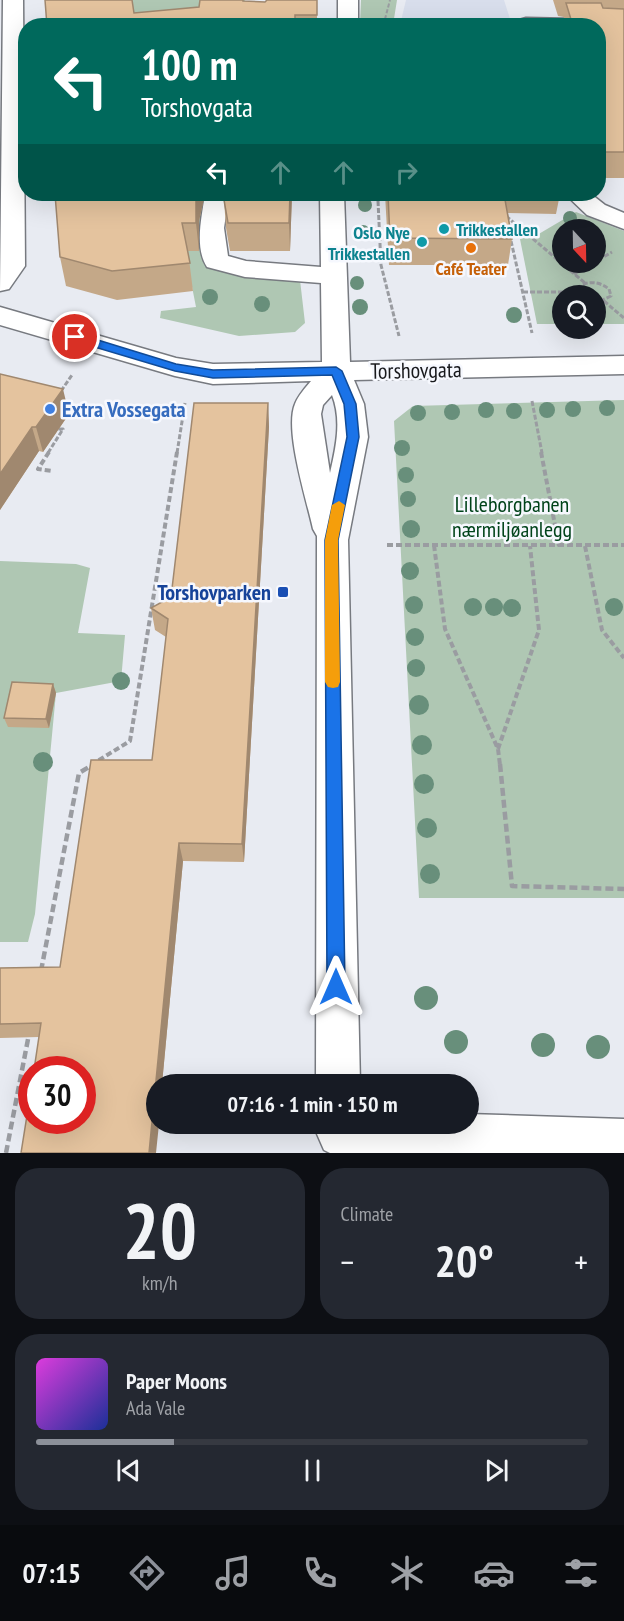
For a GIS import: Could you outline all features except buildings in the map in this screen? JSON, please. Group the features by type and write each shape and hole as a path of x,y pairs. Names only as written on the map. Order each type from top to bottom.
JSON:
{"street":[{"path":"348,0 348,18"},
{"path":"0,283 12,266 9,6"},
{"path":"606,25 624,26"},
{"path":"216,201 212,228 216,261 245,269 334,276"},
{"path":"332,201 336,371 350,404 353,437 332,540 338,1074"},
{"path":"585,201 596,210 624,222"},
{"name":"Torshovgata","path":"0,316 194,371 240,375 624,364"},
{"path":"332,540 307,436 307,416 308,406 336,371"},
{"path":"338,1141 624,1142"}],"path":[{"path":"385,18 390,0"},
{"path":"378,201 381,265 400,336"},
{"path":"507,226 504,215 585,283 603,285"},
{"path":"510,237 532,333"},
{"path":"574,274 608,256 614,250"},
{"path":"606,287 611,296 606,300"},
{"path":"523,292 552,293"},
{"path":"606,303 624,318"},
{"path":"60,392 72,375"},
{"path":"530,394 559,546"},
{"path":"39,980 79,773 130,741 185,402"},
{"path":"52,471 38,469 63,429 58,429"},
{"path":"387,545 624,545"},
{"path":"435,545 445,629 498,749 512,886 624,889"},
{"path":"498,749 539,630 530,546"},
{"path":"585,546 602,630 624,658"},
{"path":"6,1153 31,1026"}],"shaded area":[{"path":"406,0 504,0 510,18 402,18"}],"green space":[{"path":"125,0 245,0 249,18 114,18"},
{"path":"361,0 397,0 394,18 360,18"},
{"path":"215,204 216,261 220,271 300,280 305,323 295,332 239,336 160,318 161,311 196,307 184,246 148,206"},
{"path":"576,212 594,219 564,219"},
{"path":"606,224 624,231 624,324 606,324 606,285 552,285 552,324 537,324 520,239 537,235 552,226 552,273 606,273"},
{"name":"Lilleborgbanen nærmiljøanlegg","path":"624,400 624,898 419,898 394,421 413,406"},
{"path":"0,561 76,564 90,568 78,633 125,635 121,681 56,693 35,914 28,942 0,942"}],"slow traffic":[{"path":"333,682 332,540 339,505"}],"place":[{"name":"Trikkestallen","path":"444,229"},
{"name":"Oslo Nye Trikkestallen","path":"422,242"},
{"name":"Café Teater","path":"471,248"},
{"name":"Extra Vossegata","path":"50,409"},
{"name":"Torshovparken","path":"283,592"}],"route":[{"path":"75,337 175,367 213,374 336,371 350,404 353,437 332,540 336,987"}]}
